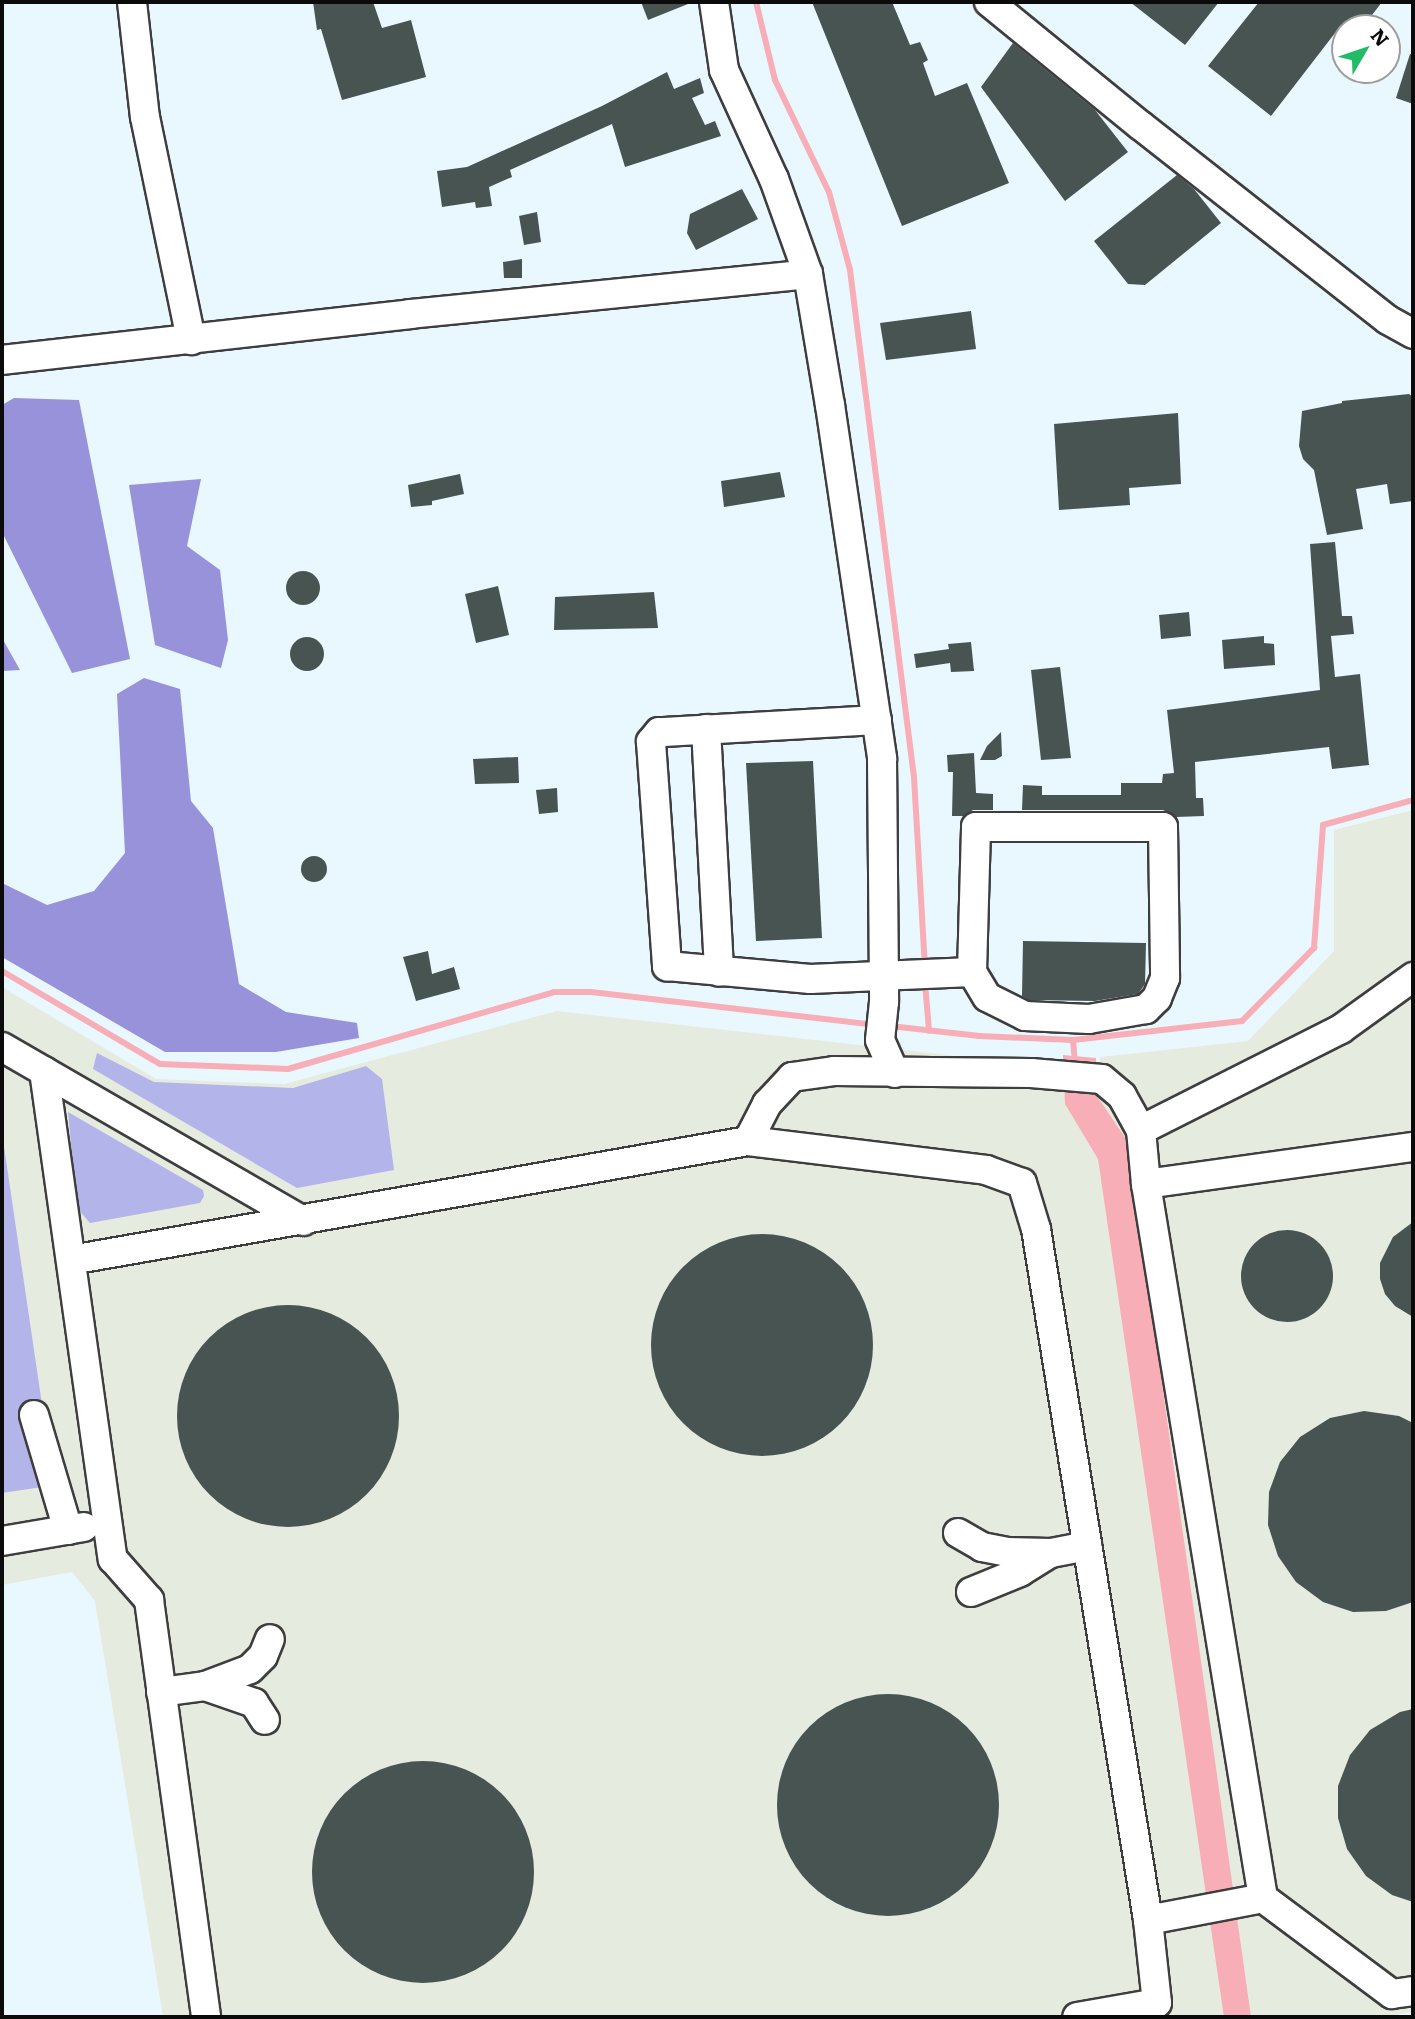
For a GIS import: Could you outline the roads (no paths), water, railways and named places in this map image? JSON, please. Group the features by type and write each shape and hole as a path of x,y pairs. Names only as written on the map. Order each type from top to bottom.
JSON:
{"street":[{"path":"132,2 145,117 191,340"},
{"path":"714,2 724,70 774,179 807,274 882,758 884,989 880,1040 895,1073"},
{"path":"989,2 1150,134 1388,320 1413,334"},
{"path":"2,360 410,314 807,274"},
{"path":"877,720 659,732 651,742 667,967 810,979 884,989 926,973 972,972"},
{"path":"706,729 719,972"},
{"path":"976,827 1163,827 1165,978 1157,999 1146,1009 1089,1019 1025,1016 987,997 972,972 976,827"},
{"path":"1141,1130 1341,1029 1413,977"},
{"path":"2,1046 303,1221"},
{"path":"44,1071 113,1559 149,1600 206,2017"},
{"path":"748,1141 767,1104 792,1077 834,1071 1031,1073 1102,1079 1122,1096 1141,1130 1146,1184 1253,1900"},
{"path":"71,1260 748,1141 986,1170 1022,1183 1036,1229 1087,1546 1161,1919 1157,2003 1077,2017"},
{"path":"1146,1184 1413,1147"},
{"path":"34,1415 68,1530"},
{"path":"2,1541 108,1523"},
{"path":"958,1533 982,1547 1007,1552 1051,1553 1087,1546"},
{"path":"971,1592 1020,1572 1051,1553"},
{"path":"162,1692 205,1686 250,1669 263,1656 270,1639"},
{"path":"205,1686 254,1703 265,1720"},
{"path":"1161,1919 1253,1900 1392,1994 1413,1991"}],"waterway":[{"path":"756,2 775,80 829,192 850,270 914,777 925,968"},
{"path":"890,1026 979,1036 1073,1040 1242,1021 1314,948 1323,825 1413,800"},
{"path":"2,971 160,1064 288,1069 554,992 591,992 875,1025"},
{"path":"925,983 929,1031"},
{"path":"1073,1040 1075,1062"}]}
